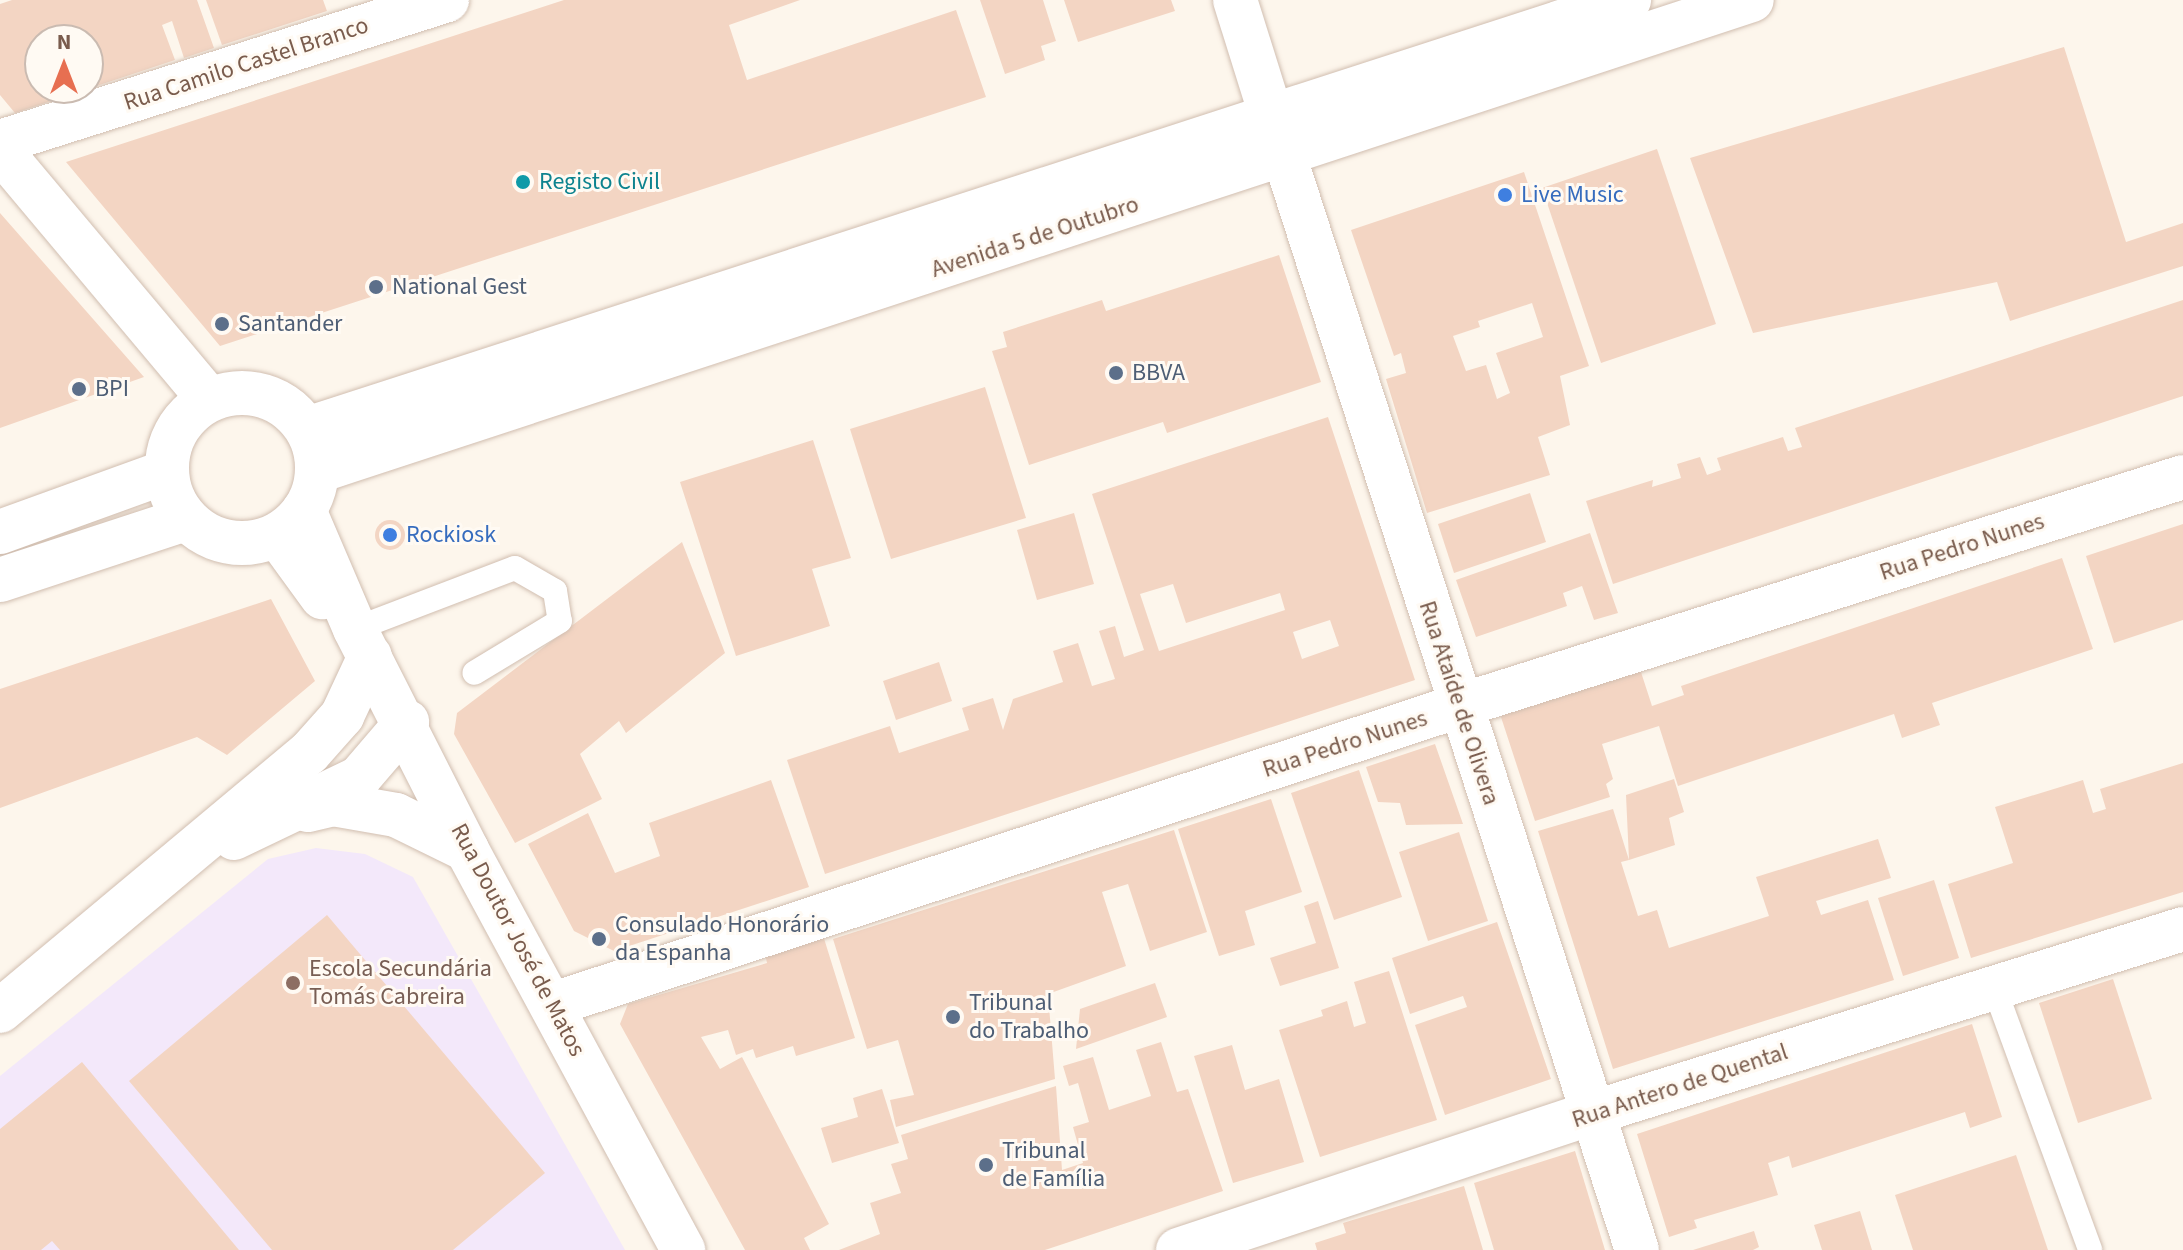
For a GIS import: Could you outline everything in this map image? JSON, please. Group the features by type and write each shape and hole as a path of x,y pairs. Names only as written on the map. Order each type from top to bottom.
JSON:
{"street":[{"name":"Rua Camilo Castel Branco","path":"0,142 447,0"},
{"name":"Rua Ataíde de Olivera","path":"1235,0 1459,706 1637,1250"},
{"name":"Avenida 5 de Outubro","path":"300,505 1279,137 1629,0"},
{"name":"Avenida 5 de Outubro","path":"307,429 1279,137 1752,0"},
{"path":"0,150 209,399"},
{"path":"252,392 284,405 307,429 300,505 228,542 185,519 171,496 166,472 174,433 209,399 252,392"},
{"path":"0,532 166,472"},
{"name":"Rua Pedro Nunes","path":"554,1004 1459,706 2183,477"},
{"name":"Rua Doutor José de Matos","path":"300,505 321,596 363,642 403,715 467,850 554,1004 683,1250"},
{"path":"0,580 185,519"},
{"path":"0,1011 309,753 342,716 363,642"},
{"path":"309,753 368,718 403,715"},
{"path":"171,870 359,778 403,715"},
{"path":"274,818 333,804 346,806 396,815 467,850"},
{"name":"Rua Antero de Quental","path":"1178,1250 1273,1236 1592,1113 2183,929"}],"lane":[{"path":"363,642 515,568 555,591 560,621 474,673"},
{"path":"1994,987 2090,1250"}],"shaded area":[{"name":"Escola Secundária Tomás Cabreira","path":"316,848 365,854 413,877 625,1250 0,1250 0,1076 268,859"}],"building":[{"path":"12,0 197,0 214,48 184,58 172,21 162,25 175,60 104,84 104,24 24,24 24,104 42,104 15,113 0,95 0,4"},
{"path":"206,0 323,0 327,11 222,45"},
{"path":"564,0 800,0 729,25 747,80 956,10 986,97 220,346 66,162"},
{"path":"980,0 1043,0 1056,41 1041,46 1045,60 1005,74"},
{"path":"1064,0 1171,0 1175,11 1078,42"},
{"path":"2064,47 2126,242 2183,223 2183,266 2010,321 1997,282 1753,333 1690,158"},
{"path":"1657,149 1716,324 1601,363 1542,188"},
{"path":"1524,172 1589,366 1560,376 1570,425 1538,437 1550,475 1427,513 1386,379 1406,373 1401,353 1394,356 1351,230","holes":["1532,303 1543,337 1496,353 1510,393 1497,399 1486,365 1466,371 1453,336 1480,327 1478,321"]},
{"path":"0,213 43,262 144,377 0,428"},
{"path":"1279,255 1321,382 1167,433 1163,422 1029,465 992,351 1007,347 1003,332 1102,300 1106,311"},
{"path":"2183,300 2183,396 1613,584 1586,501 1653,480 1652,487 1681,478 1677,464 1700,457 1707,475 1721,470 1717,458 1783,437 1788,451 1802,447 1795,428"},
{"path":"985,387 1026,518 891,559 850,429"},
{"path":"1328,417 1415,680 825,874 787,760 890,726 899,753 969,730 962,708 993,698 1003,730 1013,699 1063,682 1053,651 1078,643 1092,686 1115,679 1099,631 1115,626 1124,657 1144,650 1092,494","holes":["1173,584 1186,623 1280,593 1285,610 1159,651 1140,594","1330,620 1339,646 1302,659 1293,632"]},
{"path":"813,440 851,558 812,569 830,626 736,656 680,482"},
{"path":"1530,493 1546,542 1454,573 1438,524"},
{"path":"1074,513 1094,584 1037,600 1017,530"},
{"name":"Rockiosk","path":"390,520 401,524 405,535 401,546 390,550 379,546 375,535 379,524"},
{"path":"2183,524 2183,620 2114,643 2086,556"},
{"path":"1590,533 1618,613 1594,620 1582,586 1563,593 1567,606 1476,637 1456,580"},
{"path":"682,542 725,653 626,733 619,721 580,754 602,799 515,843 454,734 457,713"},
{"path":"2062,558 2093,649 1932,703 1940,725 1902,738 1894,714 1678,786 1659,726 1602,744 1613,779 1606,784 1610,797 1535,821 1500,714 1640,669 1652,706 1684,695 1681,686"},
{"path":"271,599 315,681 227,755 197,737 0,808 0,689"},
{"path":"939,662 952,701 896,720 883,681"},
{"path":"1435,744 1463,824 1406,825 1400,803 1378,802 1366,767"},
{"path":"2183,763 2183,892 1971,958 1948,884 2013,863 1995,807 2083,780 2093,813 2106,809 2100,789"},
{"path":"1359,770 1402,897 1334,920 1291,793"},
{"path":"1674,779 1684,812 1669,818 1675,845 1629,860 1626,795"},
{"path":"771,780 809,887 614,951 574,931 528,844 588,813 615,873 660,856 649,823"},
{"path":"1271,799 1302,892 1245,911 1255,945 1219,956 1178,829"},
{"path":"1613,809 1629,860 1621,862 1638,916 1657,910 1669,948 1769,916 1756,877 1878,839 1891,878 1816,901 1821,915 1868,900 1894,980 1613,1069 1538,831"},
{"name":"Tribunal do Trabalho","path":"1174,830 1207,932 1150,951 1128,884 1102,892 1126,966 1048,994 1055,1079 896,1127 890,1100 914,1095 898,1040 867,1049 833,939"},
{"path":"1459,832 1488,921 1428,941 1399,852"},
{"path":"1934,880 1959,958 1903,976 1878,898"},
{"path":"1318,901 1339,968 1280,986 1270,958 1316,943 1304,906"},
{"path":"327,915 545,1173 453,1250 272,1250 129,1081"},
{"path":"1497,922 1551,1079 1445,1115 1415,1025 1467,1007 1463,996 1410,1014 1392,958"},
{"path":"822,932 855,1038 796,1056 793,1046 756,1058 753,1049 736,1055 728,1030 701,1037 720,1069 742,1057 829,1224 804,1238 810,1250 745,1250 620,1024 628,1004 767,963 764,949"},
{"path":"1389,971 1437,1120 1320,1157 1279,1030 1323,1016 1321,1010 1347,1001 1354,1027 1366,1023 1354,982"},
{"path":"2113,979 2152,1099 2078,1123 2039,1003"},
{"path":"1155,983 1167,1017 1076,1049 1080,1009"},
{"path":"1972,1024 2002,1117 1970,1128 1965,1112 1792,1168 1789,1156 1768,1163 1778,1195 1694,1220 1697,1228 1669,1237 1637,1134"},
{"path":"1161,1042 1177,1092 1188,1089 1223,1191 1045,1250 839,1250 880,1234 870,1203 901,1193 891,1164 908,1159 901,1135 1056,1086 1062,1170 1083,1163 1073,1127 1089,1122 1078,1083 1069,1086 1063,1066 1093,1057 1109,1110 1151,1096 1136,1050"},
{"path":"1232,1045 1245,1090 1279,1079 1304,1162 1233,1183 1194,1056"},
{"path":"82,1062 239,1250 60,1250 52,1241 41,1250 0,1250 0,1129"},
{"path":"882,1089 899,1143 832,1163 821,1128 858,1117 853,1098"},
{"path":"1575,1151 1605,1250 1494,1250 1474,1183"},
{"path":"2016,1155 2048,1250 1913,1250 1895,1195"},
{"path":"1464,1186 1483,1250 1317,1250 1315,1243 1346,1233 1343,1223"},
{"path":"1860,1211 1872,1250 1822,1250 1814,1225"},
{"path":"1754,1231 1759,1247 1753,1250 1693,1250"}],"place":[{"name":"Registo Civil","path":"523,182"},
{"name":"Live Music","path":"1505,195"},
{"name":"National Gest","path":"376,287"},
{"name":"Santander","path":"222,324"},
{"name":"BBVA","path":"1116,373"},
{"name":"BPI","path":"79,389"},
{"name":"Rockiosk","path":"390,535"},
{"name":"Consulado Honorário da Espanha","path":"599,939"},
{"name":"Escola Secundária Tomás Cabreira","path":"293,983"},
{"name":"Tribunal do Trabalho","path":"953,1017"},
{"name":"Tribunal de Família","path":"986,1165"}]}
